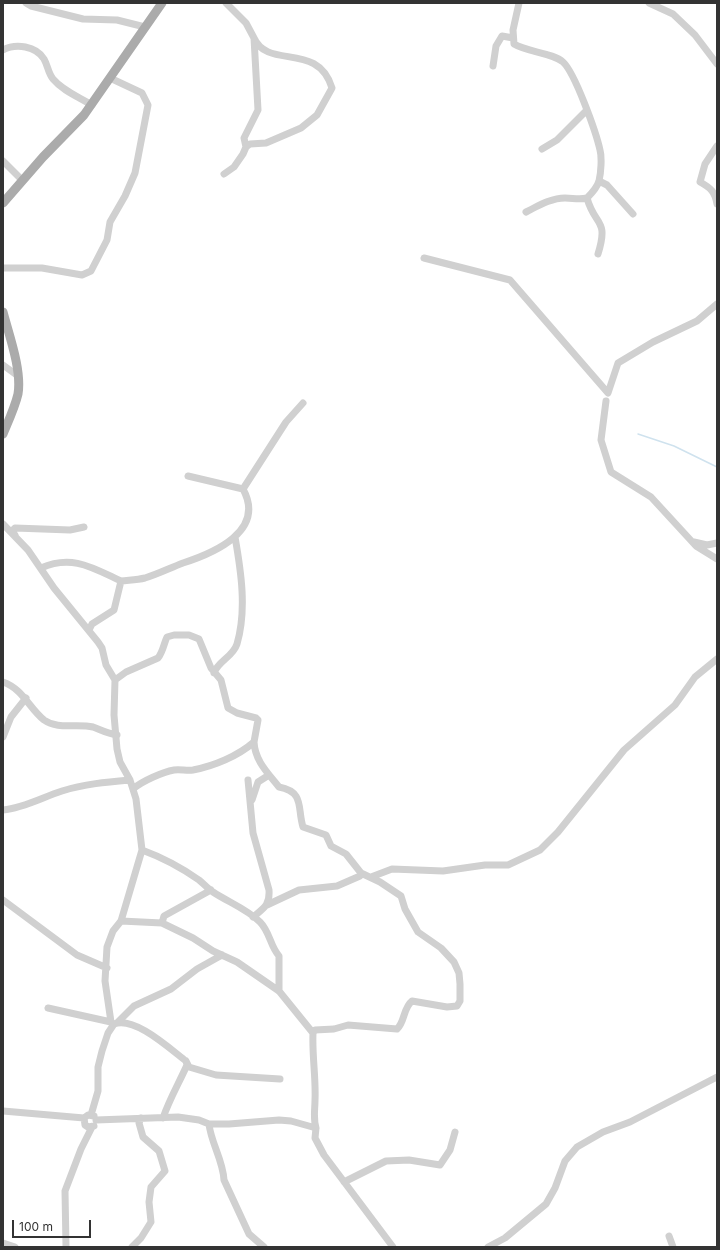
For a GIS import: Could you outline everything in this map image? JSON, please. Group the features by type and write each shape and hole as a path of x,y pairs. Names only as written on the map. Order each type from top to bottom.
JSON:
{"main road":[{"path":"3,203 22,180 72,129 92,105 162,3"},
{"path":"3,312 18,376 18,393 4,430"}],"street":[{"path":"26,3 30,6 83,19 117,20 145,27"},
{"path":"224,174 234,167 246,147 250,144 266,143 301,128 317,115 332,88 330,82 319,67 309,61 266,51 260,47 246,23 226,3"},
{"path":"519,3 513,30 514,44 522,49 542,54 563,62 572,76 586,110 600,151 599,181 595,190 587,198 576,200 565,198 548,201 526,212"},
{"path":"649,3 673,14 695,35 717,64"},
{"path":"493,66 496,46 502,36 513,38"},
{"path":"246,147 244,138 258,110 254,38"},
{"path":"3,50 13,45 26,47 39,52 45,61 52,78 60,86 92,105"},
{"path":"3,268 42,268 82,274 91,272 107,240 110,222 135,173 148,105 142,93 110,78"},
{"path":"542,149 557,140 586,110"},
{"path":"717,146 706,164 700,182 711,188 715,194 717,204"},
{"path":"3,161 22,180"},
{"path":"599,181 607,185 633,214"},
{"path":"587,198 590,208 603,227 603,239 598,254"},
{"path":"424,258 510,280 608,393 618,364 653,342 697,321 717,304"},
{"path":"3,366 18,376"},
{"path":"606,401 601,440 612,472 651,497 694,542 696,546 717,559"},
{"path":"243,489 286,422 303,403"},
{"path":"188,476 243,489"},
{"path":"40,568 51,564 71,562 98,569 121,581 145,578 199,558 229,543 242,529 249,508 248,499 243,489"},
{"path":"3,524 15,535 67,605 89,630 102,648 106,665 115,680 114,715 120,762 130,780 133,789 139,817 142,850 121,921 113,931 107,947 105,960 107,968 105,981 114,1023"},
{"path":"15,535 12,531 15,528 70,530 84,527"},
{"path":"214,673 216,667 237,645 242,615 241,570 235,537"},
{"path":"694,542 707,544 717,543"},
{"path":"89,630 92,624 114,610 121,581"},
{"path":"115,680 126,672 158,658 161,654 162,645 167,637 174,635 189,635 199,639 214,673 221,680 228,708 237,713 256,718 258,720 254,742 254,752 279,787 289,789 297,798 303,827 326,835 331,846 346,854 361,873 380,882 401,896 405,909 418,932 445,952 454,962 459,973 459,1004 450,1007 412,1001 408,1005 402,1025 397,1030 348,1026 334,1029 315,1030 313,1033"},
{"path":"371,878 392,869 443,871 508,865 540,850 558,832 624,750 676,705 695,677 717,659"},
{"path":"3,682 17,690 26,698 47,722 56,725 93,727 107,733 117,735"},
{"path":"3,737 11,717 26,698"},
{"path":"133,789 142,782 174,770 191,770 215,764 254,742"},
{"path":"252,800 258,782 269,775"},
{"path":"3,810 18,807 62,791 106,782 130,780"},
{"path":"248,780 252,800 253,833 269,890 270,900 267,905"},
{"path":"142,850 169,862 198,880 253,917 266,929 275,952 279,956 279,991"},
{"path":"253,917 267,905 299,890 337,886 360,876 361,873"},
{"path":"162,924 164,916 211,890"},
{"path":"3,900 77,955 107,968"},
{"path":"121,921 162,924 194,938 237,962 279,991 313,1033 312,1060 315,1101 313,1119 316,1128 315,1138 324,1155 393,1247"},
{"path":"92,1127 85,1125 90,1117 98,1091 98,1067 102,1051 108,1033 114,1023 134,1006 171,989 197,969 222,955"},
{"path":"48,1008 114,1023 128,1024 146,1032 186,1061 189,1067 216,1074 280,1079"},
{"path":"163,1118 168,1103 178,1088 187,1065 186,1061"},
{"path":"488,1247 505,1238 546,1204 555,1188 565,1161 576,1147 603,1132 630,1122 717,1077"},
{"path":"3,1111 90,1117 178,1117 199,1120 208,1124 279,1120 291,1121 316,1128"},
{"path":"66,1247 65,1191 81,1150 92,1127 95,1124 90,1117"},
{"path":"132,1247 141,1238 151,1222 149,1202 151,1187 165,1171 159,1151 143,1137 139,1123 141,1118"},
{"path":"208,1124 210,1135 223,1170 224,1180 249,1234 264,1247"},
{"path":"344,1182 386,1161 409,1160 440,1165 450,1150 455,1132"},
{"path":"669,1236 673,1247"},
{"path":"3,1243 15,1247"}],"waterway":[{"path":"638,434 674,446 717,467"}]}
